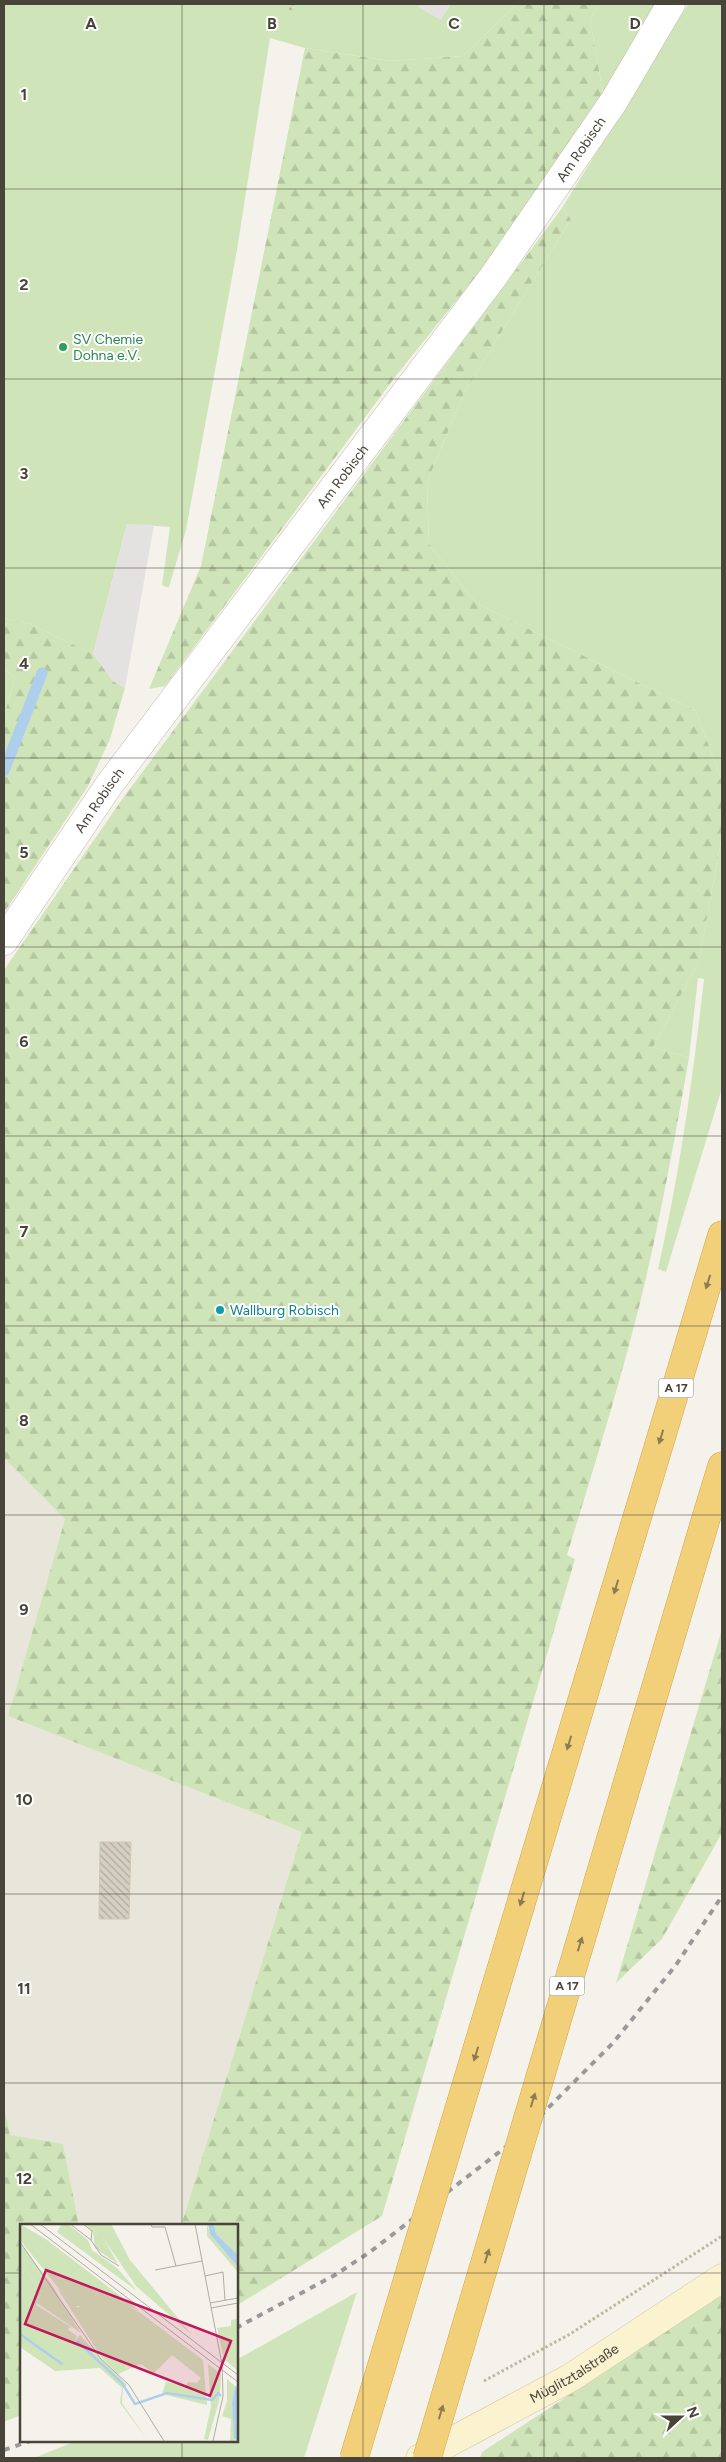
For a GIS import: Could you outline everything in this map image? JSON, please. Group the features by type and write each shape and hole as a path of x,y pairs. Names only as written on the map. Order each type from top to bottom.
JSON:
{"highway":[{"name":"A 17","path":"354,2458 722,1235"},
{"name":"A 17","path":"427,2458 722,1466"}],"main road":[{"name":"Müglitztalstraße","path":"420,2458 570,2378 722,2278"}],"street":[{"name":"Am Robisch","path":"4,941 110,785 493,277 614,101 671,4"}],"path":[{"path":"290,10 292,4"},
{"path":"477,2384 570,2334 722,2236"}],"shaded area":[{"path":"420,4 451,4 441,20 418,7"},
{"path":"127,524 154,525 125,688 113,681 93,654"},
{"path":"4,1458 65,1519 8,1716 302,1832 182,2224 79,2224 63,2145 10,2135 4,2106"}],"green space":[{"name":"SV Chemie Dohna e.V.","path":"4,4 517,4 463,56 390,61 305,48 270,38 237,250 186,530 169,587 166,587 162,585 170,527 127,524 93,654 30,624 4,618"},
{"path":"517,4 599,4 590,20 604,98 481,270 395,377 165,686 149,689 201,566 305,48 390,61 463,56"},
{"path":"599,4 657,4 604,98 590,20"},
{"path":"688,4 722,4 722,782 696,711 476,603 429,544 427,482 464,393 571,219 562,208"},
{"path":"562,208 571,219 464,393 427,482 429,544 476,603 696,711 722,782 722,835 699,961 653,1047 689,1058 646,1279 613,1403 567,1555 575,1559 382,2216 238,2305 238,2224 182,2224 302,1832 8,1716 65,1519 4,1458 4,970 123,798"},
{"path":"4,618 30,624 93,654 113,681 125,688 110,739 88,786 4,913 4,716 15,677 4,669"},
{"path":"4,669 15,677 4,716"},
{"path":"722,835 722,1088 666,1272 658,1269 673,1197 685,1124 704,979 698,978 689,1058 653,1047 699,961"},
{"path":"722,1629 722,1833 662,1939 616,1983"},
{"path":"4,2106 10,2135 63,2144 79,2224 20,2224 20,2415 4,2422"},
{"path":"357,2292 304,2458 34,2458 74,2442 238,2442 238,2359"},
{"path":"722,2295 722,2458 480,2458 482,2452"}],"building":[{"path":"100,1842 131,1842 129,1919 99,1919"}],"waterway":[{"path":"4,771 42,673"}],"railway":[{"path":"238,2327 335,2275 370,2252 520,2136 613,2043 676,1965 722,1896"},
{"path":"4,2450 27,2442"}],"place":[{"name":"SV Chemie Dohna e.V.","path":"63,347"},
{"name":"Wallburg Robisch","path":"220,1310"}]}
